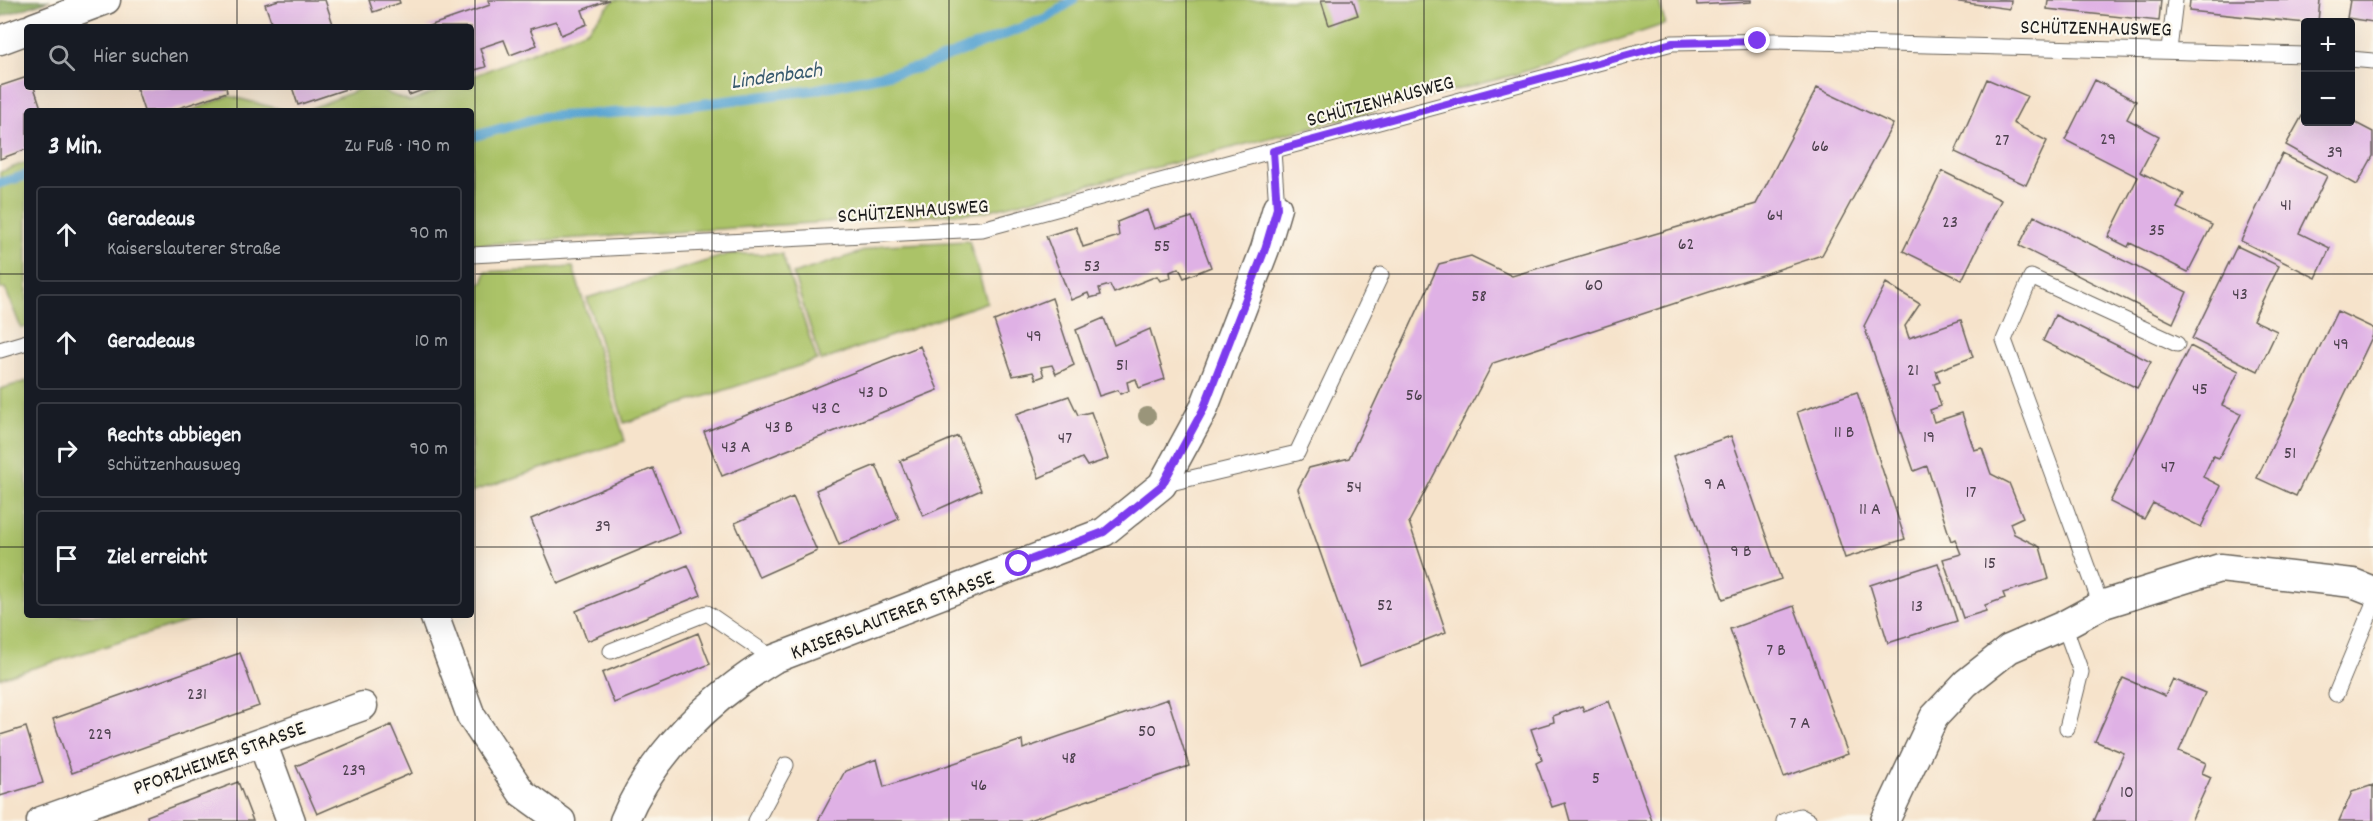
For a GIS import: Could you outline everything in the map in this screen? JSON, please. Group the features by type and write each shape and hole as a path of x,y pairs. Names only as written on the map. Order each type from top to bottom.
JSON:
{"street":[{"path":"42,24 106,0"},
{"path":"0,40 24,31"},
{"name":"KAISERSLAUTERER STRASSE","path":"624,821 635,794 678,736 749,674 774,659 1104,532 1162,485 1203,410 1265,249 1277,208"},
{"path":"1884,821 1934,717 1966,683 2009,649 2064,625 2101,605 2220,568 2353,583 2373,591"},
{"path":"435,618 471,716 501,765 522,793 561,821"},
{"name":"PFORZHEIMER STRASSE","path":"41,821 363,706"},
{"path":"262,742 291,821"}],"lane":[{"path":"2169,50 2175,0"},
{"name":"SCHÜTZENHAUSWEG","path":"474,255 982,229 1672,43 1776,40 2301,55"},
{"path":"2355,60 2373,62"},
{"path":"1273,151 1277,208"},
{"path":"1162,485 1297,453 1381,275"},
{"path":"2101,605 2004,340 2031,277 2177,344"},
{"path":"0,350 24,343"},
{"path":"2336,693 2373,605"},
{"path":"611,651 707,613 774,659"},
{"path":"2064,625 2080,672 2067,728"},
{"path":"756,821 786,765"},
{"path":"1784,821 1800,816 1809,821"}],"green space":[{"path":"0,0 50,0 0,17"},
{"path":"614,0 1659,0 1665,24 1514,75 983,212 474,245 474,108 312,108 358,90 380,90 410,102 440,90 474,90 474,76 587,30"},
{"path":"229,96 275,108 198,108"},
{"path":"24,163 24,328 21,328 5,288 0,289 0,172"},
{"path":"969,241 987,302 821,361 793,274 883,245"},
{"path":"729,254 782,254 817,360 624,423 587,298"},
{"path":"573,267 625,441 474,491 474,285 484,282 485,272"},
{"path":"24,382 24,618 200,618 0,678 0,389"}],"building":[{"path":"279,0 325,0 333,24 272,24 265,4"},
{"path":"369,0 399,0 400,3 373,12"},
{"path":"488,0 609,0 582,10 587,24 561,35 556,21 530,29 537,45 510,55 504,40 480,48 486,67 474,70 474,24 435,24 490,5"},
{"path":"1321,0 1353,0 1358,15 1329,25"},
{"path":"1696,0 1751,0 1751,2 1697,5"},
{"path":"1945,0 2011,0 2010,9"},
{"path":"2048,0 2161,0 2159,21 2047,9"},
{"path":"2190,0 2320,0 2318,18 2301,18 2301,22 2189,11"},
{"path":"2350,0 2373,0 2373,22 2347,18"},
{"path":"24,78 24,90 35,90 41,108 24,108 24,150 0,159 0,86"},
{"path":"1987,79 2027,96 2013,123 2047,141 2026,185 1955,152"},
{"path":"2095,80 2136,101 2127,119 2159,136 2140,172 2184,194 2177,208 2212,225 2188,272 2130,243 2128,247 2108,237 2138,177 2065,140"},
{"path":"1817,88 1893,124 1822,255 1493,363 1409,522 1446,632 1360,666 1298,489 1309,468 1349,458 1439,264 1471,256 1512,276 1756,204"},
{"path":"137,90 227,90 227,92 179,108 143,108"},
{"path":"293,90 343,90 298,105"},
{"path":"407,90 423,90 409,95"},
{"path":"2301,118 2301,126 2355,126 2355,123 2373,132 2373,156 2357,185 2286,145"},
{"path":"2282,154 2327,176 2299,233 2330,248 2316,278 2241,241"},
{"path":"1942,171 2001,200 1962,280 1903,251"},
{"path":"1147,210 1154,229 1192,217 1211,267 1184,278 1179,268 1170,272 1171,278 1160,281 1157,276 1114,293 1110,285 1099,288 1101,295 1090,298 1088,293 1071,300 1046,236 1076,227 1083,247 1119,236 1117,222"},
{"path":"2034,216 2187,292 2173,323 2019,246"},
{"path":"2237,246 2279,266 2253,320 2277,331 2258,371 2192,339"},
{"path":"1886,283 1920,304 1905,326 1909,338 1961,320 1973,357 1936,371 1940,382 1934,384 1941,406 1930,410 1934,422 1962,413 1974,450 1982,448 1991,474 2009,483 2023,517 2010,523 2014,534 2040,547 2049,579 2003,593 2005,598 1985,605 1986,611 1963,618 1943,559 1961,554 1955,539 1951,541 1927,466 1914,471 1864,326"},
{"path":"1052,298 1074,365 1056,374 1052,365 1041,367 1044,376 1036,379 1033,372 1013,376 994,321"},
{"path":"2337,311 2373,328 2373,335 2296,496 2257,478"},
{"path":"2055,315 2151,362 2137,388 2043,341"},
{"path":"1104,318 1114,345 1150,329 1165,379 1139,388 1136,379 1127,382 1129,391 1120,394 1118,390 1099,396 1076,330"},
{"path":"920,346 938,390 722,476 704,432"},
{"path":"2190,346 2239,371 2222,405 2241,414 2219,458 2213,456 2203,477 2221,486 2201,527 2153,503 2144,519 2110,502"},
{"path":"1857,392 1905,539 1845,558 1797,412"},
{"path":"1069,396 1078,415 1091,412 1108,459 1087,466 1082,458 1039,478 1016,414"},
{"path":"958,436 981,490 923,516 900,461"},
{"path":"1731,436 1781,579 1723,599 1673,456"},
{"path":"876,465 899,519 839,545 816,490"},
{"path":"653,468 680,533 558,584 531,519"},
{"path":"793,497 817,551 759,577 735,523"},
{"path":"1938,563 1957,621 1888,643 1870,585"},
{"path":"688,565 701,595 587,641 576,611"},
{"path":"1794,606 1848,754 1784,777 1730,629"},
{"path":"698,633 710,664 614,703 602,673"},
{"path":"240,653 259,706 72,773 53,719"},
{"path":"2123,678 2165,696 2173,679 2205,693 2179,751 2206,763 2202,773 2211,777 2191,821 2094,821 2124,753 2095,741"},
{"path":"1168,699 1189,766 1026,821 818,821 845,771 877,759 884,787 1022,740 1023,749"},
{"path":"1609,701 1652,821 1570,821 1565,803 1552,807 1536,763 1542,760 1531,729 1554,722 1553,716 1582,706 1584,711"},
{"path":"391,725 412,773 317,814 296,766"},
{"path":"26,727 43,783 0,796 0,735"},
{"path":"238,782 253,821 148,821 147,816"},
{"path":"2373,785 2373,821 2339,821 2352,792"}],"waterway":[{"name":"Lindenbach","path":"474,136 542,117 646,111 813,90 921,67 1047,18 1073,0"},
{"name":"Lindenbach","path":"0,183 24,176"}],"route":[{"path":"1019,564 1104,532 1162,485 1203,410 1265,249 1277,208 1273,151 1672,43 1758,41"}]}
